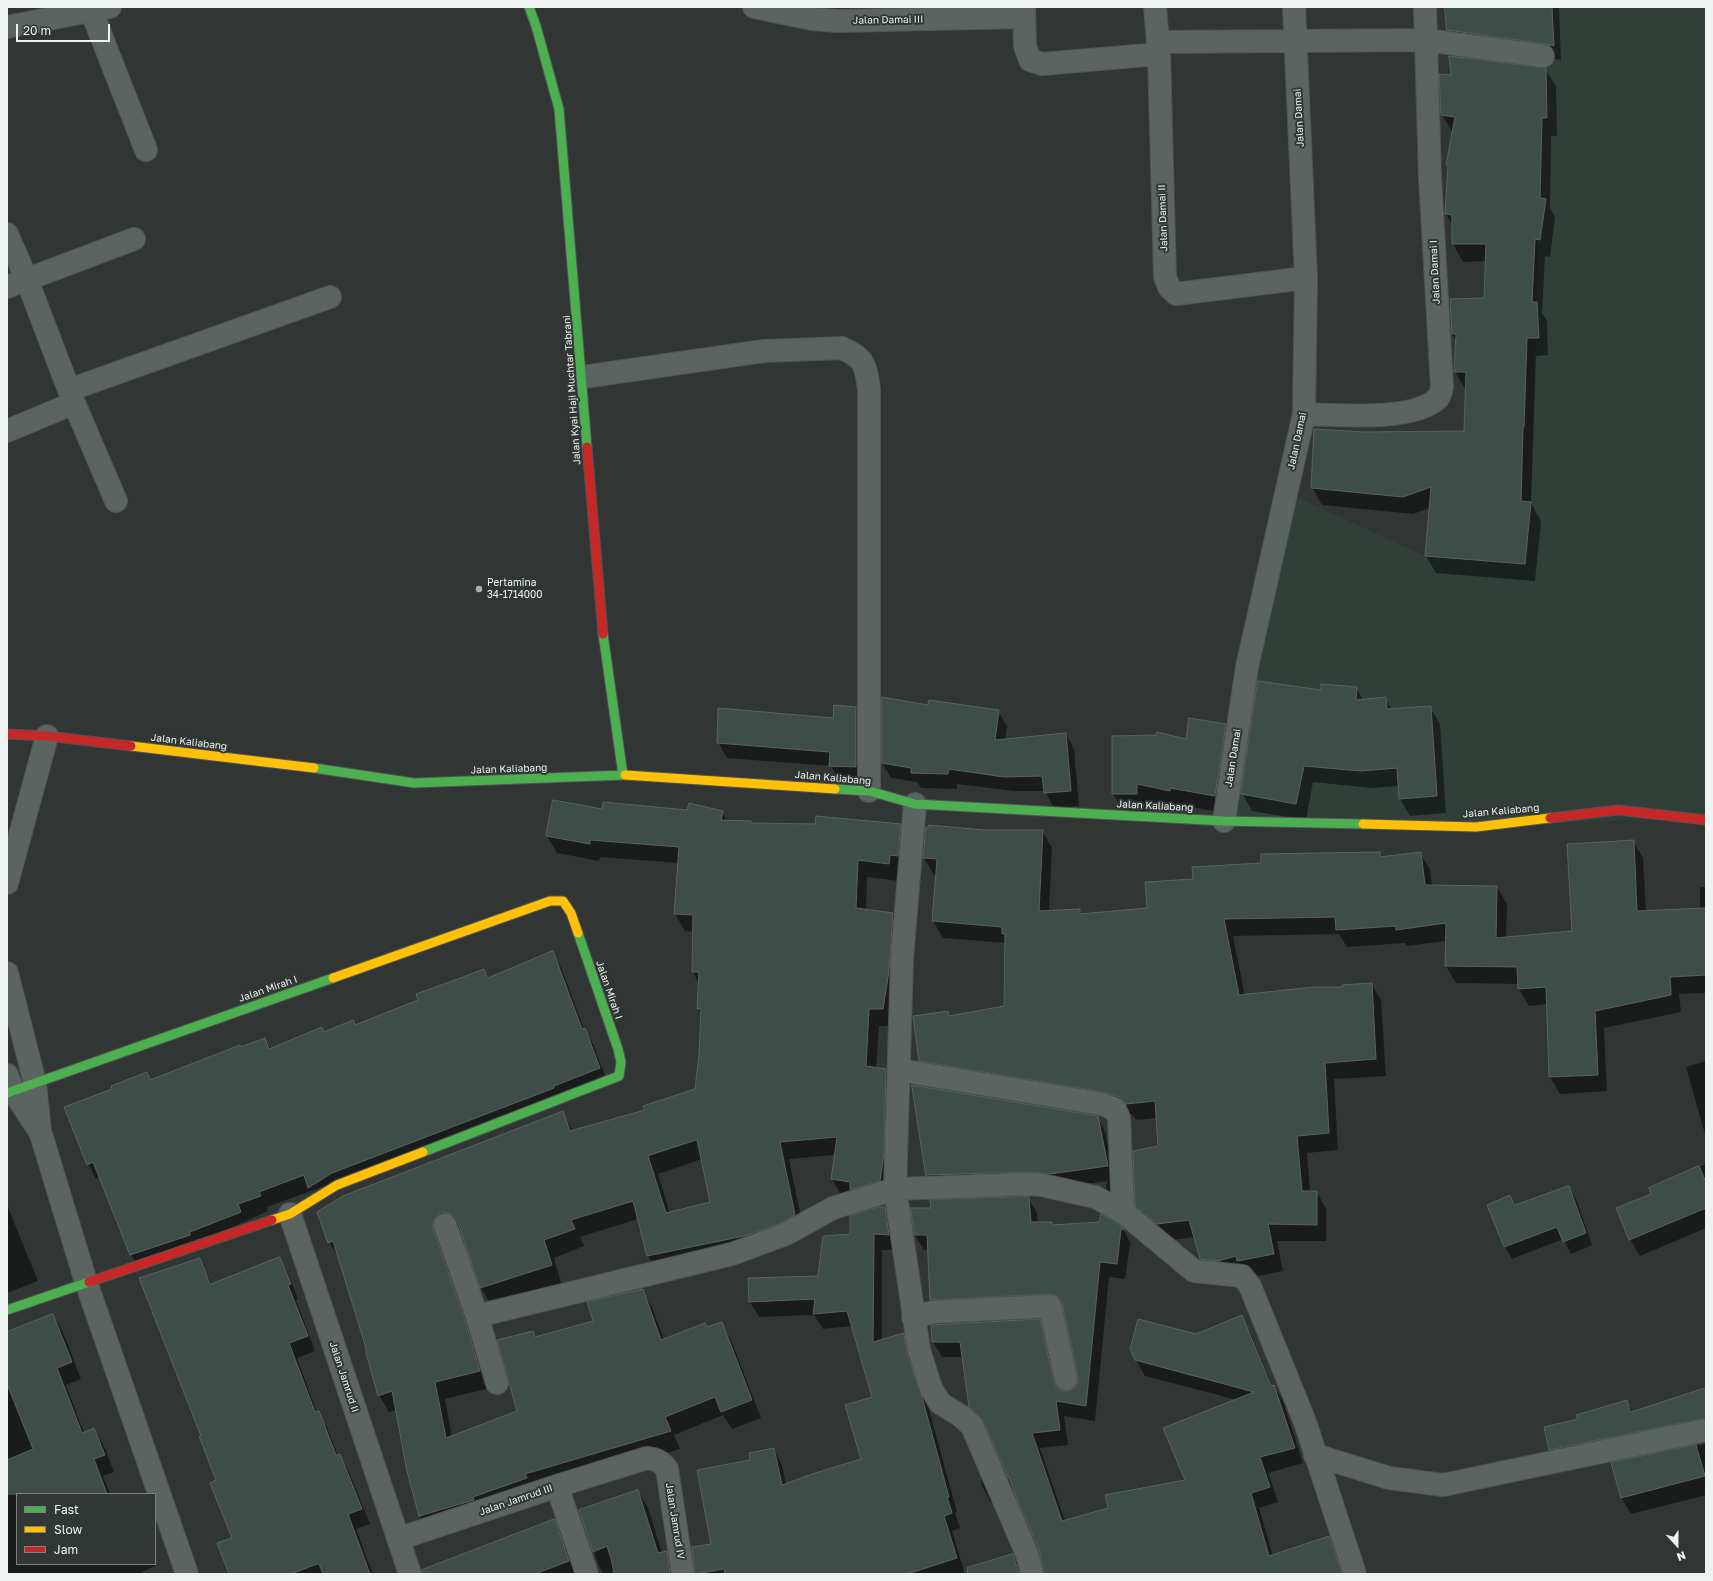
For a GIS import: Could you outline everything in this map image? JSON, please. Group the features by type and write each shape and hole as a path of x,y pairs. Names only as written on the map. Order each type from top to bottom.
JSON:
{"street":[{"name":"Jalan Kyai Haji Muchtar Tabrani","path":"529,7 536,26 559,109 604,635 623,776"},
{"name":"Jalan Damai III","path":"754,7 812,19 837,20 896,13 1024,12 1025,46 1030,60 1042,64 1159,48"},
{"name":"Jalan Damai II","path":"1155,7 1159,48 1165,277 1169,288 1176,294 1306,278"},
{"name":"Jalan Damai","path":"1224,821 1247,668 1304,414 1306,278 1294,7"},
{"name":"Jalan Damai I","path":"1304,414 1355,416 1399,413 1428,405 1439,397 1441,392 1442,387 1430,177 1425,7"},
{"path":"7,27 100,9 146,150"},
{"path":"1159,48 1295,40 1426,40 1543,56"},
{"path":"7,234 17,284 72,397 116,501"},
{"path":"17,284 134,239"},
{"path":"7,430 72,397 330,297"},
{"path":"583,377 764,351 842,348 853,353 865,364 869,389 869,791"},
{"name":"Jalan Kaliabang","path":"7,734 47,736 291,764 414,783 623,776 869,791 915,804 1224,821 1476,827 1618,810 1706,820"},
{"path":"7,883 47,736"},
{"path":"915,804 902,958 895,1189 913,1317 919,1350 932,1388 940,1404 961,1416 972,1426 1027,1554 1032,1574"},
{"name":"Jalan Mirah I","path":"7,1310 290,1214 337,1185 619,1076 621,1062 618,1049 571,913 563,901 550,901 35,1083"},
{"path":"7,973 35,1083 40,1131 86,1282 187,1574"},
{"path":"899,1070 1102,1104 1115,1109 1119,1118 1123,1212"},
{"path":"35,1083 9,1087 40,1131"},
{"path":"478,1316 732,1254 786,1234 833,1208 895,1189 1042,1185 1095,1197 1123,1212 1194,1271 1242,1276 1250,1286 1305,1422 1355,1574"},
{"name":"Jalan Jamrud II","path":"290,1214 398,1540"},
{"path":"445,1226 478,1316 497,1383"},
{"path":"913,1317 934,1312 1050,1306 1066,1380"},
{"path":"1315,1455 1389,1478 1443,1485 1706,1430"},
{"name":"Jalan Jamrud III","path":"398,1540 557,1486 647,1458 656,1459 662,1463 666,1469"},
{"name":"Jalan Jamrud IV","path":"666,1469 683,1574"},
{"path":"557,1486 587,1574"},
{"path":"398,1540 410,1574"}],"shaded area":[{"path":"1546,7 1706,7 1706,820 1686,817 1476,827 1224,821 1289,494 1425,556 1525,564 1531,502 1543,56"}],"building":[{"path":"1445,7 1552,7 1554,46 1447,30"},
{"path":"1449,56 1546,68 1547,118 1542,118 1540,198 1546,199 1540,240 1535,239 1532,302 1537,302 1539,338 1527,338 1523,427 1521,501 1531,502 1525,564 1425,556 1431,487 1403,497 1311,488 1314,429 1364,432 1464,431 1466,372 1454,372 1456,334 1452,334 1450,299 1484,298 1486,244 1452,244 1452,215 1445,214 1448,166 1446,165 1455,117 1441,115 1439,74 1451,75"},
{"path":"1258,681 1321,690 1321,684 1357,687 1356,700 1386,697 1387,709 1431,706 1437,796 1399,799 1397,768 1361,771 1304,766 1296,804 1241,794"},
{"path":"882,697 928,705 929,700 999,710 995,740 1066,733 1071,791 1044,793 1042,776 1004,777 949,769 948,774 911,773 911,768 882,763"},
{"path":"834,705 856,707 856,767 829,766 830,752 717,743 718,708 833,718"},
{"path":"1189,718 1226,724 1215,796 1170,788 1170,791 1137,784 1137,794 1112,794 1112,736 1156,735 1157,732 1186,739"},
{"path":"553,800 602,809 603,802 687,810 689,803 723,811 721,820 751,821 751,823 815,824 816,816 901,824 898,856 890,855 889,864 858,860 856,908 893,913 889,971 883,1009 869,1009 866,1066 886,1069 884,1153 880,1181 850,1190 850,1182 831,1179 837,1137 780,1142 795,1215 781,1223 744,1236 647,1256 633,1201 571,1220 575,1229 544,1240 552,1265 480,1288 457,1220 453,1215 440,1213 433,1222 433,1229 465,1320 480,1371 435,1382 446,1438 517,1411 497,1340 533,1331 535,1337 593,1321 587,1302 643,1289 661,1340 705,1323 707,1327 722,1322 752,1400 721,1412 715,1397 665,1417 671,1431 525,1474 527,1478 473,1497 474,1500 419,1516 407,1471 392,1391 378,1396 366,1353 366,1348 333,1241 328,1243 317,1212 343,1196 563,1111 570,1131 645,1110 643,1106 695,1089 699,1054 701,1009 697,1009 699,972 692,972 693,915 674,914 679,847 590,840 590,844 546,836","holes":["697,1140 710,1202 666,1213 648,1156"]},
{"path":"929,825 984,830 1043,830 1039,911 1080,909 1080,914 1147,908 1145,882 1193,879 1192,867 1261,863 1261,854 1380,852 1380,857 1421,852 1425,885 1497,886 1496,938 1572,931 1567,844 1634,840 1637,911 1706,908 1706,975 1670,977 1671,995 1595,1011 1598,1075 1549,1077 1546,987 1518,989 1517,967 1445,966 1446,923 1396,930 1396,926 1336,930 1335,917 1224,919 1239,995 1313,987 1342,987 1342,985 1372,983 1376,1059 1325,1063 1329,1133 1297,1136 1302,1191 1317,1191 1317,1225 1268,1224 1274,1254 1237,1261 1236,1256 1218,1261 1200,1259 1189,1220 1157,1224 1135,1206 1133,1151 1158,1146 1155,1101 1126,1104 1120,1097 1104,1092 919,1061 913,1016 948,1011 949,1016 1004,1006 1005,934 1002,934 1002,927 932,921 937,859 923,858 926,827 929,827"},
{"path":"553,951 582,1029 585,1028 600,1068 554,1086 554,1088 332,1173 308,1188 304,1175 259,1192 261,1196 238,1204 241,1212 190,1232 190,1235 130,1255 93,1162 87,1165 64,1107 112,1089 111,1086 147,1072 150,1080 240,1045 241,1047 265,1038 269,1049 322,1027 324,1032 353,1020 355,1025 418,1000 416,994 484,969 487,978"},
{"path":"912,1085 1098,1116 1108,1166 1049,1174 1029,1172 926,1175"},
{"path":"1699,1166 1706,1182 1706,1208 1629,1240 1616,1208 1651,1194 1649,1188"},
{"path":"1569,1186 1586,1233 1563,1242 1557,1227 1504,1247 1487,1205 1510,1195 1514,1205"},
{"path":"1029,1197 1031,1222 1052,1222 1052,1225 1099,1222 1101,1214 1116,1222 1124,1229 1121,1229 1117,1264 1100,1262 1086,1406 1056,1401 1060,1430 1032,1433 1062,1521 1108,1508 1105,1495 1185,1480 1163,1428 1254,1392 1135,1360 1130,1349 1138,1319 1196,1334 1242,1315 1271,1386 1274,1385 1295,1448 1260,1457 1270,1487 1251,1493 1269,1556 1329,1536 1342,1574 1044,1574 1039,1549 1009,1477 983,1421 969,1407 960,1342 932,1342 931,1325 1040,1319 1054,1382 1057,1388 1062,1391 1068,1391 1075,1388 1078,1383 1078,1377 1062,1303 1055,1295 1049,1294 930,1300 927,1235 915,1235 910,1208 931,1208 930,1200"},
{"path":"878,1207 885,1207 889,1235 874,1234 873,1342 904,1333 907,1354 922,1397 949,1497 947,1497 952,1513 944,1516 957,1558 907,1574 725,1574 724,1569 695,1574 692,1547 711,1544 697,1470 750,1460 749,1453 774,1448 782,1485 861,1459 845,1405 872,1397 847,1311 813,1314 815,1299 749,1302 748,1278 818,1276 823,1236 850,1234 850,1216"},
{"path":"280,1257 291,1284 288,1285 308,1336 289,1343 315,1412 319,1411 336,1455 340,1454 362,1509 348,1514 370,1574 323,1574 319,1564 317,1564 291,1574 229,1574 217,1543 232,1538 210,1483 216,1480 199,1436 201,1436 139,1278 200,1258 210,1284"},
{"path":"53,1314 72,1362 57,1368 82,1433 94,1428 105,1455 94,1459 107,1493 7,1494 7,1460 33,1449 7,1384 7,1332"},
{"path":"1706,1388 1706,1418 1549,1450 1544,1427 1578,1419 1576,1415 1627,1400 1630,1412"},
{"path":"1696,1445 1705,1476 1621,1498 1611,1463"},
{"path":"638,1490 658,1553 667,1551 670,1574 614,1574 607,1546 593,1552 579,1510"},
{"path":"555,1519 569,1561 535,1574 422,1574 422,1570"},
{"path":"1013,1554 1019,1574 968,1574 967,1568"}],"traffic: fast":[{"path":"529,7 536,26 559,109 587,447"},
{"path":"603,634 623,775"},
{"path":"314,768 414,783 625,775"},
{"path":"835,789 869,791 915,804 1224,821 1363,824"},
{"path":"423,1152 619,1076 621,1062 618,1049 578,933"},
{"path":"7,1093 333,978"},
{"path":"7,1310 89,1282"}],"traffic: slow":[{"path":"131,746 314,768"},
{"path":"625,775 835,789"},
{"path":"1363,824 1476,827 1550,818"},
{"path":"333,978 550,901 563,901 571,913 578,933"},
{"path":"272,1220 290,1214 337,1185 423,1152"}],"traffic: jam":[{"path":"587,447 603,634"},
{"path":"7,734 47,736 131,746"},
{"path":"1550,818 1618,810 1706,820"},
{"path":"89,1282 272,1220"}],"place":[{"name":"Pertamina 34-1714000","path":"479,589"}]}
